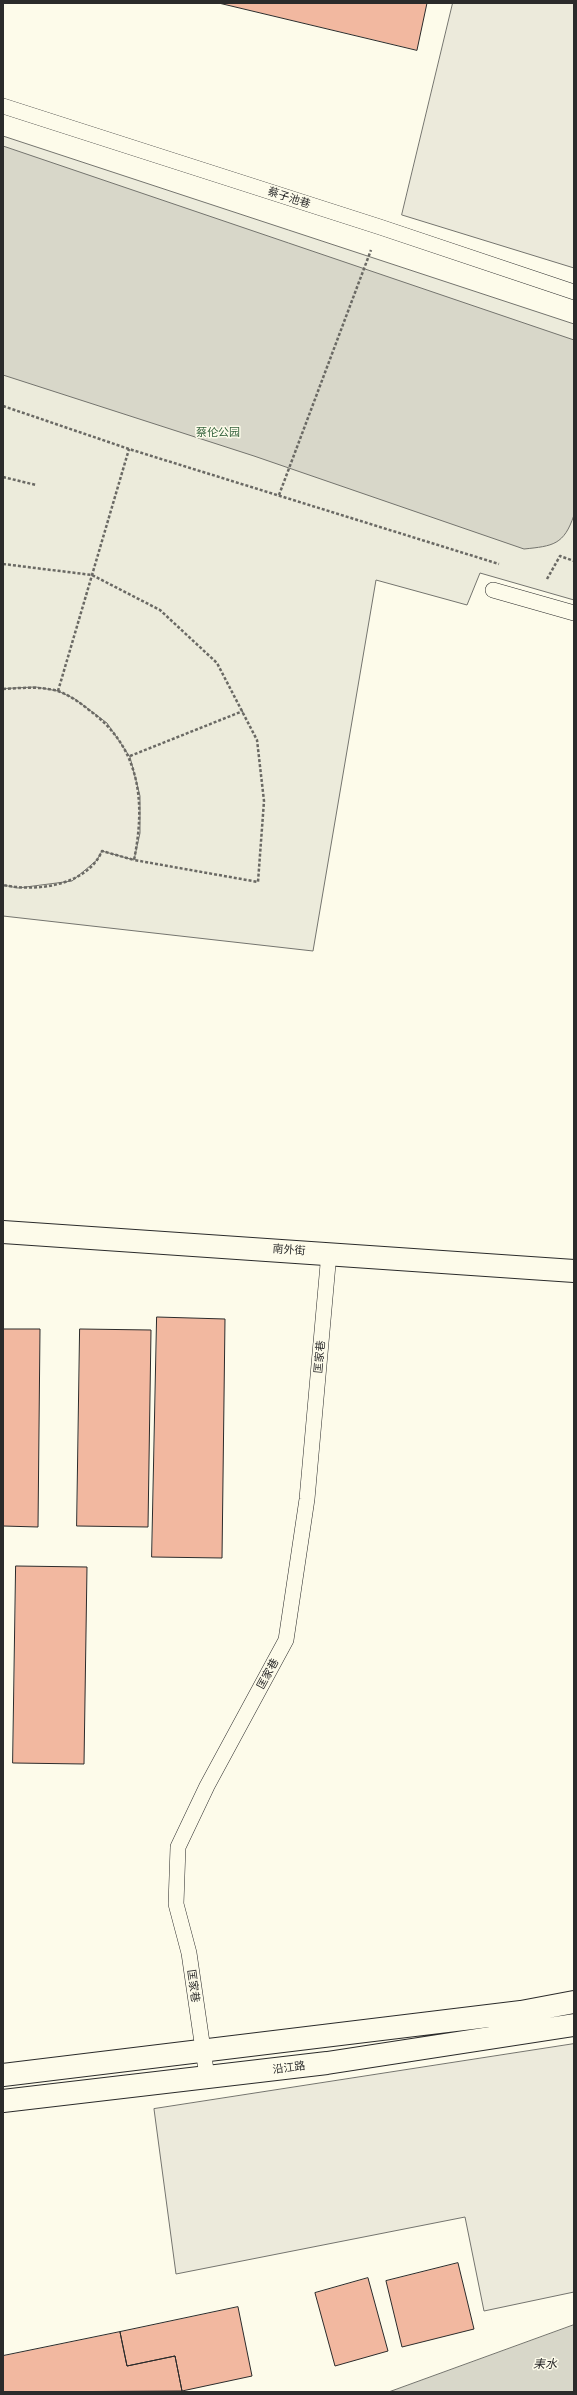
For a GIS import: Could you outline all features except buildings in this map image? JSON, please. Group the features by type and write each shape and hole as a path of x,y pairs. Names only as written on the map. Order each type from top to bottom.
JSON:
{"street":[{"name":"南外街","path":"3,1232 329,1253 574,1271"},
{"path":"3,2075 521,2012 574,2002"},
{"name":"沿江路","path":"3,2101 327,2063 574,2025"}],"lane":[{"name":"蔡子池巷","path":"3,106 365,222 574,292"},
{"path":"493,590 574,613"},
{"name":"匡家巷","path":"208,2077 202,2050 189,1953 176,1904 178,1848 207,1786 286,1640 308,1499 329,1253"}],"path":[{"path":"279,495 367,260"},
{"path":"3,406 129,449 503,565"},
{"path":"58,691 129,449"},
{"path":"3,477 36,485"},
{"path":"540,577 548,579 560,556 574,561"},
{"path":"3,564 92,575 160,610 217,663 257,740 264,801 258,882 134,860 102,851 98,860 72,881 18,888 3,885"},
{"path":"3,689 36,687 58,691 75,699 107,723 130,756 140,796 140,833 134,860"},
{"path":"130,756 243,711"}],"green space":[{"name":"蔡伦公园","path":"3,136 574,324 574,600 480,573 467,605 376,580 313,951 3,916"}],"shaded area":[{"path":"453,3 574,3 574,268 402,215"},
{"path":"36,687 58,691 75,699 107,723 130,757 140,796 140,833 134,860 102,851 97,860 72,881 18,888 3,885 3,689"},
{"path":"574,2044 574,2292 484,2311 465,2217 176,2274 154,2109"}],"water":[{"path":"3,146 574,340 574,515 566,533 550,545 524,549 254,456 3,375"},
{"name":"耒水","path":"574,2325 574,2392 389,2392"}]}
